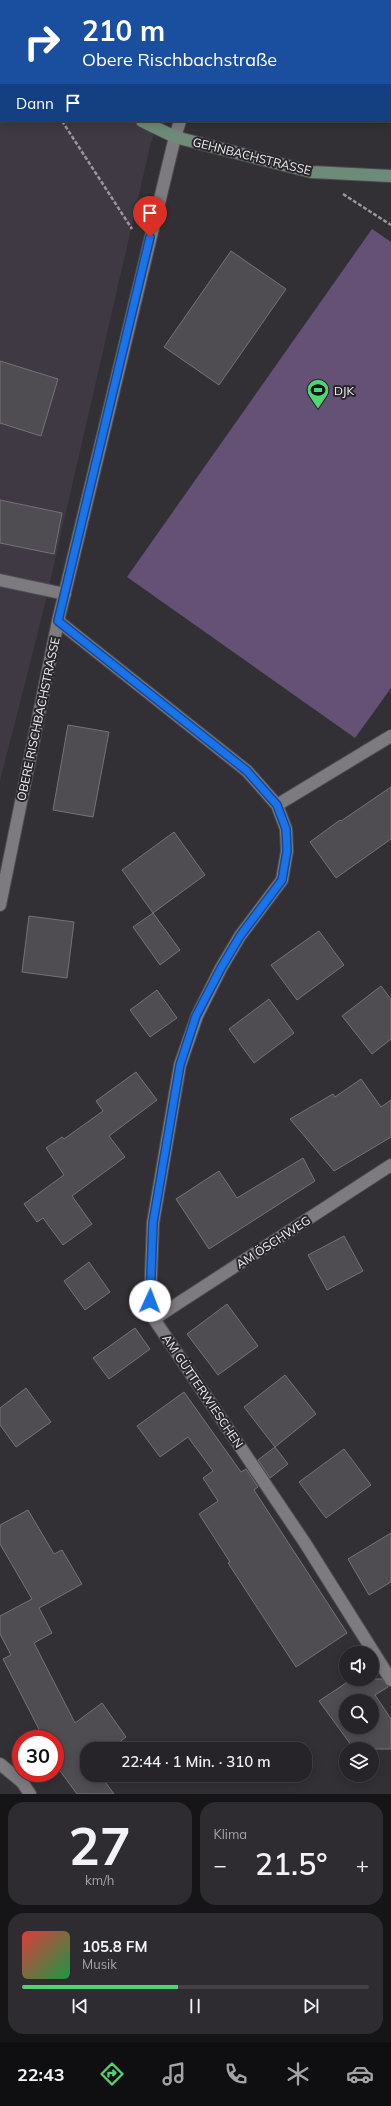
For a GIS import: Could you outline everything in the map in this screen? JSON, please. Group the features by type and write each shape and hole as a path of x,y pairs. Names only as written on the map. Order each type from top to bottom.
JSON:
{"street":[{"name":"GEHNBACHSTRASSE","path":"144,122 175,137 312,172 391,176"},
{"name":"OBERE RISCHBACHSTRASSE","path":"0,905 58,621 180,122"},
{"path":"0,580 65,594"},
{"name":"AM GÜTTERWIESCHEN","path":"58,621 247,771 277,805 286,829 287,851 282,880 240,936 221,968 196,1016 180,1065 153,1223 150,1301 154,1319 305,1543 391,1680"},
{"path":"277,805 391,736"},
{"name":"AM ÖSCHWEG","path":"154,1319 391,1165"},
{"path":"0,1764 22,1782 30,1794"}],"path":[{"path":"63,122 131,226 133,232"}],"shaded area":[{"path":"0,122 160,122 151,142 44,608 0,781"},
{"name":"DJK","path":"372,229 391,242 391,688 355,738 127,577"}],"building":[{"path":"231,251 286,289 219,385 164,347"},
{"path":"0,361 58,379 41,436 0,423"},
{"path":"0,500 62,513 54,554 0,543"},
{"path":"68,725 109,732 93,817 53,810"},
{"path":"391,787 391,839 336,878 310,842 340,820 341,821"},
{"path":"174,832 205,875 153,913 122,870"},
{"path":"153,913 180,950 160,965 133,927"},
{"path":"29,916 74,922 67,978 22,972"},
{"path":"319,931 344,965 297,1000 271,965"},
{"path":"381,986 391,999 391,1039 372,1054 342,1016"},
{"path":"157,990 177,1018 150,1037 130,1010"},
{"path":"269,999 294,1033 254,1063 229,1029"},
{"path":"136,1072 157,1100 109,1136 125,1157 72,1196 92,1224 63,1245 43,1218 37,1222 24,1204 64,1175 46,1148 62,1137 64,1139 103,1111 96,1101"},
{"path":"361,1079 381,1107 391,1100 391,1137 334,1171 290,1119 333,1094 335,1097"},
{"path":"303,1158 315,1181 209,1249 176,1199 219,1171 237,1198"},
{"path":"344,1236 363,1271 327,1290 308,1255"},
{"path":"89,1262 110,1292 85,1310 64,1281"},
{"path":"227,1304 258,1346 218,1375 187,1334"},
{"path":"135,1328 150,1349 109,1379 93,1358"},
{"path":"285,1375 316,1414 275,1447 244,1407"},
{"path":"26,1388 51,1422 16,1447 0,1425 0,1408"},
{"path":"184,1392 241,1472 246,1469 258,1487 254,1490 347,1633 296,1667 228,1563 230,1562 199,1514 218,1501 203,1478 213,1471 188,1437 160,1457 137,1426"},
{"path":"275,1447 288,1464 270,1478 258,1460"},
{"path":"344,1449 371,1485 326,1518 299,1482"},
{"path":"28,1510 54,1554 62,1550 82,1584 39,1608 52,1633 34,1643 75,1723 102,1703 126,1737 119,1742 80,1742 80,1782 105,1782 114,1794 77,1794 64,1776 64,1730 39,1730 3,1659 11,1655 0,1634 0,1616 32,1599 0,1544 0,1525"},
{"path":"391,1533 391,1582 369,1595 348,1559"},
{"path":"379,1679 382,1679 388,1687 377,1694 339,1694 339,1728 319,1701 342,1686 379,1686"},
{"path":"379,1701 391,1719 391,1749 379,1749 379,1742 349,1742 343,1734 379,1734"}],"place":[{"name":"DJK","path":"318,410"}],"route":[{"path":"150,237 58,621 247,771 277,805 286,829 287,851 282,880 240,936 221,968 196,1016 180,1065 168,1126 153,1223 150,1301"}]}
